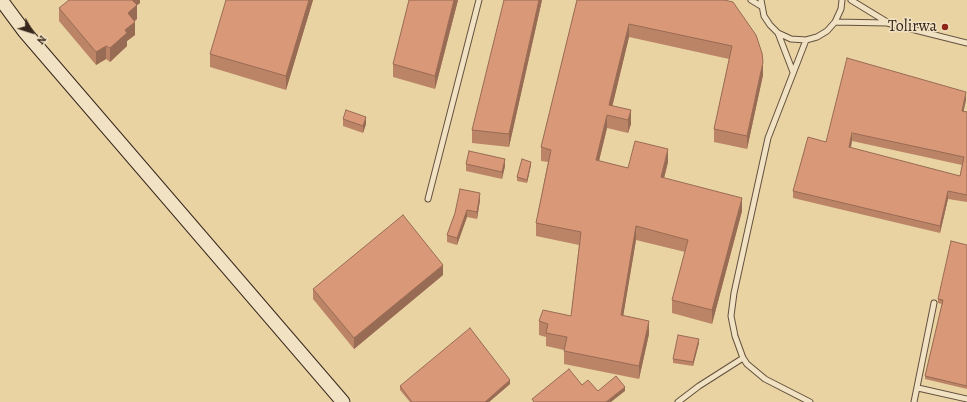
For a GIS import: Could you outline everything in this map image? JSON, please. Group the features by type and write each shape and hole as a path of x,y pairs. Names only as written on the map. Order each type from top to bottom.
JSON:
{"main road":[{"path":"1,0 24,31 343,402"}],"lane":[{"path":"428,199 479,0"},
{"path":"750,0 761,3 764,16 778,33 791,39 806,40 817,37 827,31 835,22 841,9 842,0"},
{"path":"851,0 887,23"},
{"path":"835,22 887,23 967,43"},
{"path":"778,33 793,72"},
{"path":"806,40 768,138 734,293 731,316 735,336 743,358 765,379 809,402"},
{"path":"914,402 934,303"},
{"path":"678,402 699,386 743,358"},
{"path":"918,388 967,399"}],"building":[{"path":"69,0 132,0 137,5 128,13 135,22 125,30 127,33 110,48 106,46 96,52 59,8"},
{"path":"226,0 309,0 286,76 210,54"},
{"path":"409,0 454,0 435,76 393,64"},
{"path":"504,0 539,0 509,134 472,130"},
{"path":"577,0 724,0 733,2 756,35 762,53 763,62 747,136 714,129 732,46 629,24 609,105 631,110 628,120 607,115 596,160 628,168 635,141 668,149 661,177 742,198 712,310 672,300 688,240 636,226 621,315 649,321 639,366 564,351 567,337 546,333 548,324 539,321 543,310 571,316 581,232 536,223 551,150 541,147"},
{"path":"847,58 966,92 962,111 967,112 967,195 948,191 940,226 793,191 808,137 826,142","holes":["852,133 964,157 960,176 849,147"]},
{"path":"346,110 366,117 363,126 343,119"},
{"path":"469,151 505,159 502,172 466,164"},
{"path":"522,159 531,162 527,180 517,177"},
{"path":"460,189 480,193 477,212 467,210 457,238 447,235 455,213"},
{"path":"403,215 443,265 354,338 313,289"},
{"path":"951,241 967,245 967,386 925,376 943,300 938,299"},
{"path":"470,328 510,380 485,402 412,402 400,386"},
{"path":"678,335 699,339 693,362 673,359"},
{"path":"569,369 582,385 588,380 598,391 616,376 625,387 606,402 534,402 532,399"}],"place":[{"name":"Tolirwa","path":"945,27"}]}
